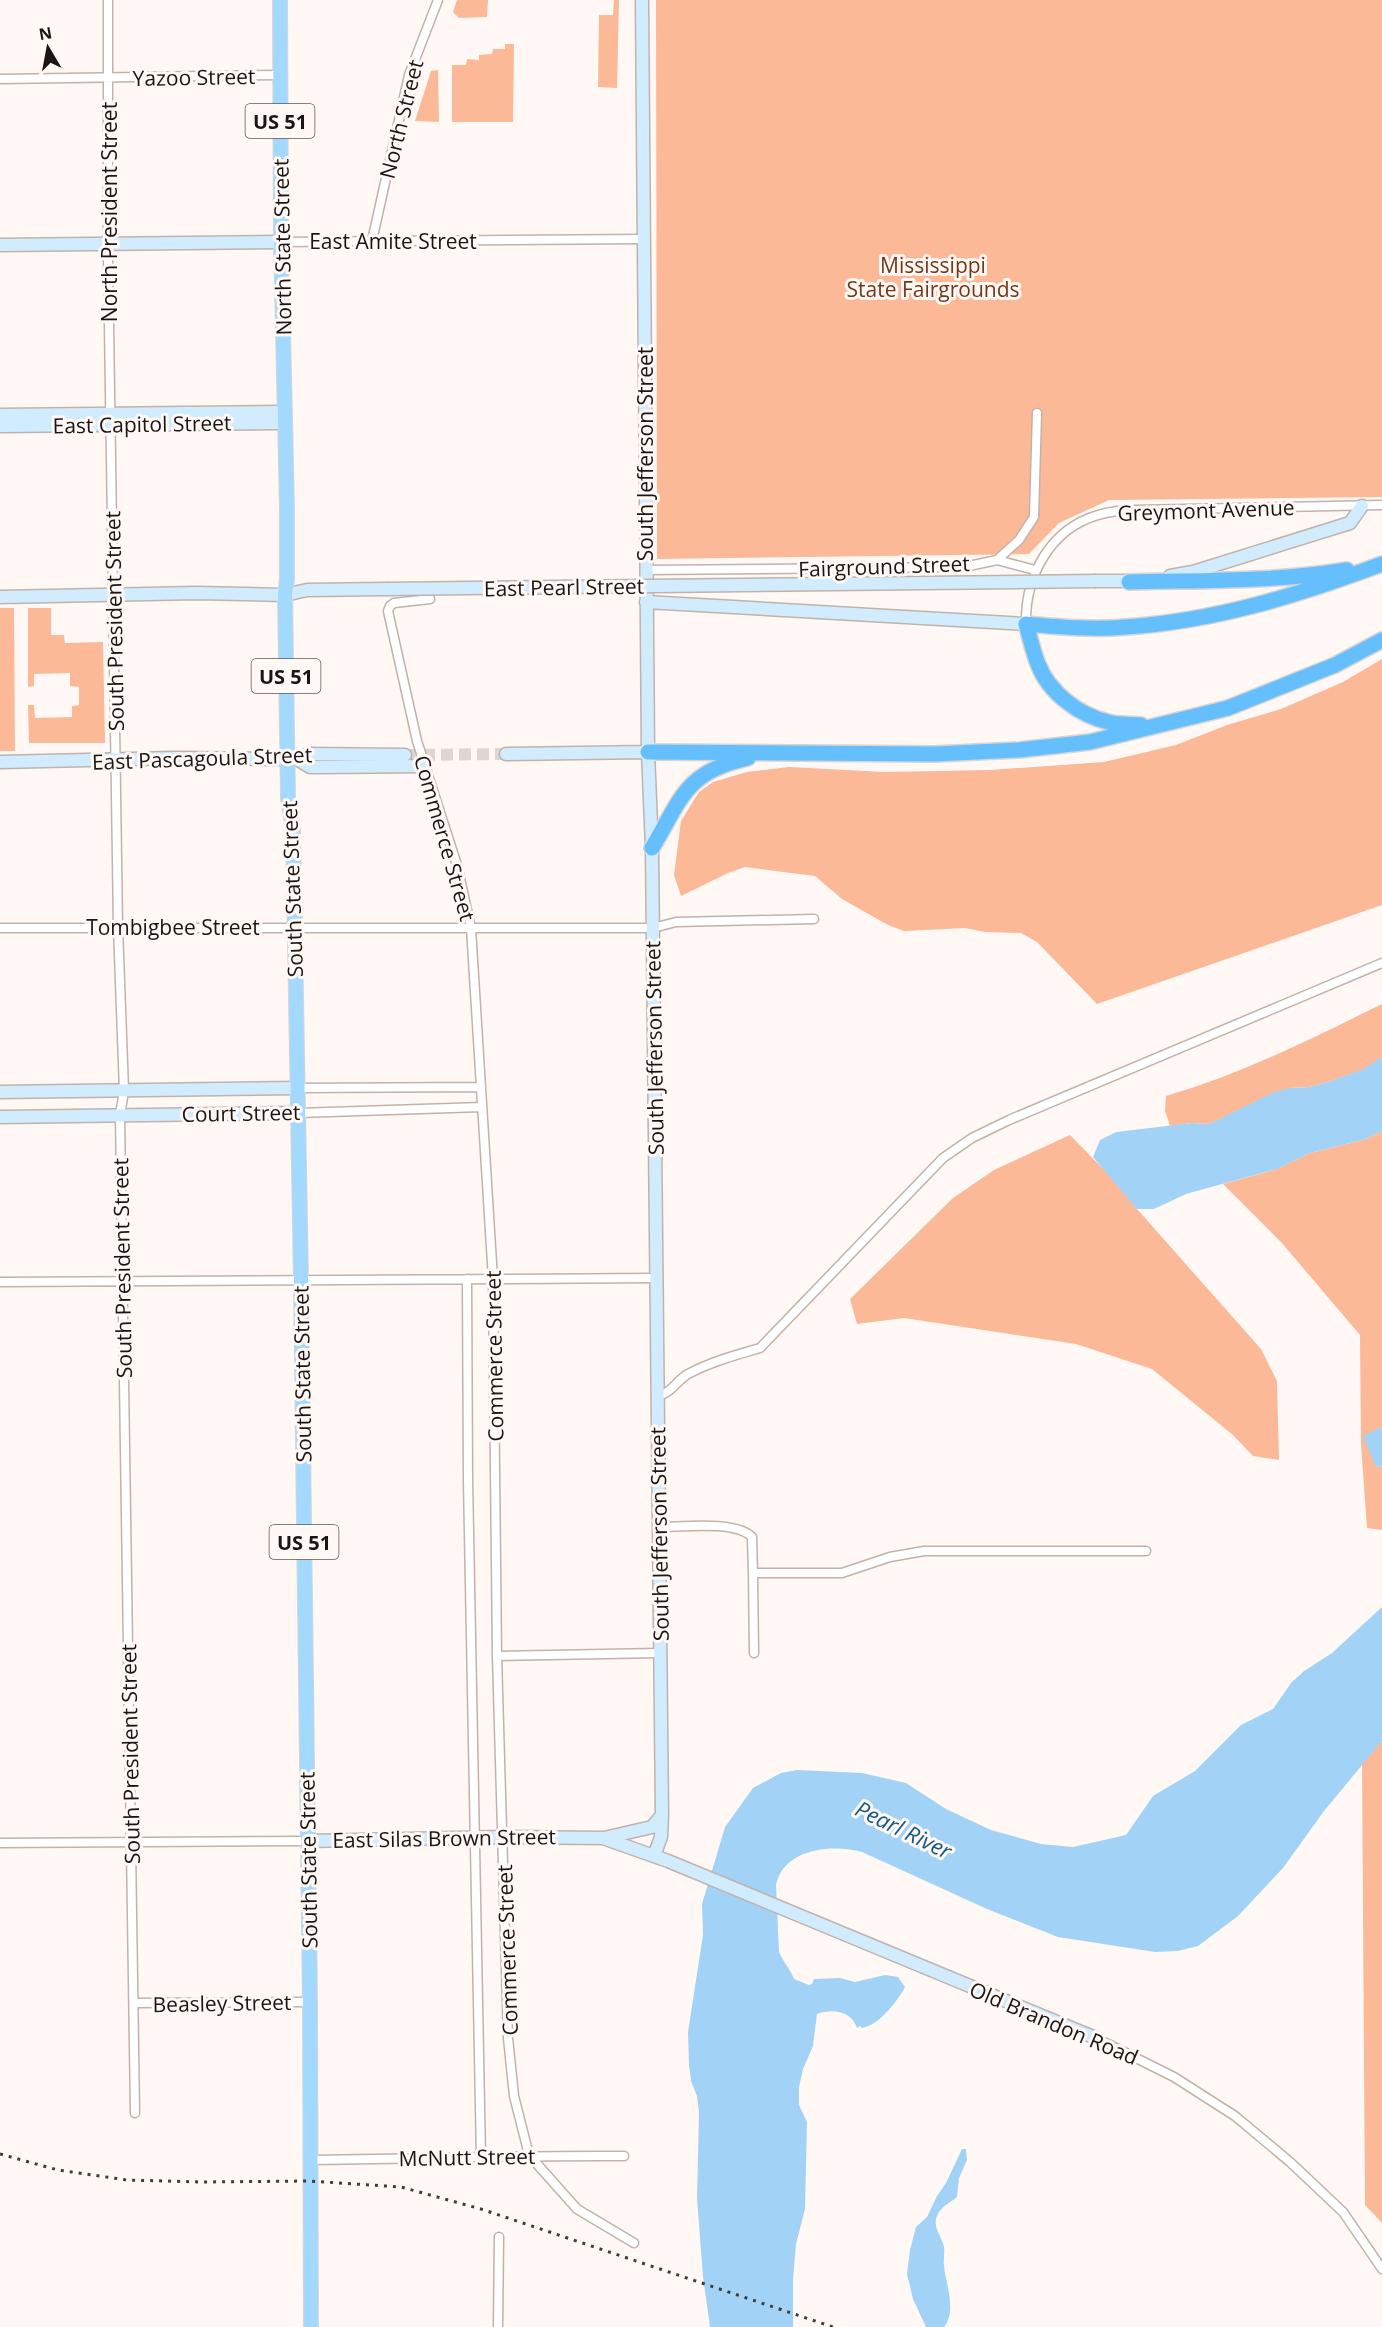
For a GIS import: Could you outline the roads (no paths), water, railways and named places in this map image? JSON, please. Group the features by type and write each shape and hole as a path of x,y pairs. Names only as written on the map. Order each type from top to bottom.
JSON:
{"highway":[{"path":"1129,582 1306,575 1382,563"},
{"path":"1156,726 1109,723 1087,715 1068,704 1051,686 1038,666 1026,624 1077,628 1126,627 1202,618 1262,604 1382,563"},
{"path":"648,752 935,754 1019,750 1090,742 1228,708 1335,665 1382,640"},
{"path":"652,848 681,795 700,776 724,764 775,753"}],"main road":[{"name":"North State Street","path":"280,0 284,417"},
{"name":"South State Street","path":"284,417 287,579 285,595 292,759 288,798 292,829 295,927 302,1280 311,2327"}],"street":[{"name":"North President Street","path":"108,0 107,244 111,419"},
{"name":"North Street","path":"372,241 409,75 438,0"},
{"name":"South Jefferson Street","path":"642,0 646,602 652,848 662,1815 661,1837 654,1856"},
{"name":"Yazoo Street","path":"0,79 280,75"},
{"name":"East Amite Street","path":"0,244 643,239"},
{"name":"Fairground Street","path":"646,570 964,567 997,560 1019,540 1034,517 1037,413"},
{"name":"East Capitol Street","path":"0,415 111,419 284,417"},
{"name":"East Capitol Street","path":"0,426 111,419"},
{"name":"South President Street","path":"111,419 117,927 124,1091 120,1115 135,2113"},
{"name":"Greymont Avenue","path":"1026,624 1027,597 1035,570 1043,557 1066,533 1096,515 1112,511 1382,505"},
{"name":"East Pearl Street","path":"0,597 113,594 285,595 307,590 1129,582 1193,572 1350,523 1362,506"},
{"path":"997,560 1035,570"},
{"name":"Commerce Street","path":"430,599 394,603 388,611 417,741 457,865 471,927 493,1279 497,1656 508,2038 514,2096 529,2155"},
{"path":"646,602 1026,624"},
{"path":"506,754 648,752"},
{"name":"East Pascagoula Street","path":"0,762 292,759 310,754 405,754"},
{"path":"292,759 310,767 425,766"},
{"name":"Tombigbee Street","path":"0,928 653,928 676,922 814,919"},
{"path":"657,1396 670,1391 686,1375 723,1359 760,1348 943,1158 972,1138 1009,1120 1382,963"},
{"name":"Court Street","path":"0,1092 481,1087"},
{"name":"Court Street","path":"0,1117 298,1113 482,1107"},
{"path":"0,1282 656,1278"},
{"name":"Commerce Street","path":"467,1279 468,1480 480,2159"},
{"path":"659,1527 731,1527 746,1532 752,1537 754,1653"},
{"path":"753,1573 842,1573 890,1557 924,1551 1146,1551"},
{"path":"497,1656 660,1653"},
{"path":"603,1838 652,1827 662,1815"},
{"name":"East Silas Brown Street","path":"0,1843 307,1841 476,1837 603,1838 668,1861"},
{"name":"Old Brandon Road","path":"668,1861 1098,2039 1174,2077 1235,2116 1290,2162 1343,2212 1382,2269"},
{"name":"Beasley Street","path":"135,2003 310,2002"},
{"path":"529,2155 577,2209 634,2243"},
{"name":"McNutt Street","path":"309,2160 480,2159 529,2155 624,2156"},
{"path":"498,2327 499,2237"}],"water":[{"path":"1382,1057 1382,1131 1366,1139 1310,1153 1277,1169 1186,1194 1154,1209 1137,1209 1093,1157 1100,1140 1116,1132 1192,1123 1209,1124 1272,1093 1328,1082 1364,1069"},
{"path":"1382,1427 1382,1466 1376,1467 1363,1436"},
{"name":"Pearl River","path":"1382,1607 1382,1741 1324,1811 1283,1868 1238,1916 1198,1946 1178,1951 1155,1952 1058,1937 987,1909 862,1852 824,1849 799,1856 789,1863 781,1873 776,1885 779,1952 794,1979 809,1985 814,1979 840,1978 855,1982 885,1975 898,1977 905,1987 881,2018 862,2028 860,2026 857,2028 851,2018 841,2012 829,2011 817,2014 813,2046 803,2069 799,2087 799,2105 807,2122 805,2209 796,2244 793,2327 710,2327 703,2277 697,2198 699,2113 697,2096 691,2081 688,2032 703,1935 702,1904 725,1827 753,1788 781,1773 797,1770 862,1773 906,1783 946,1809 991,1830 1041,1844 1073,1847 1126,1835 1153,1796 1195,1771 1241,1725 1273,1709 1291,1683 1304,1671 1332,1653"},
{"path":"962,2149 966,2149 967,2160 959,2178 957,2197 941,2210 936,2220 936,2228 944,2247 950,2313 944,2327 926,2327 913,2299 907,2274 910,2250 916,2227 927,2217"}],"tunnel":[{"path":"405,755 506,754"}],"railway":[{"path":"0,2154 58,2170 127,2180 309,2181 401,2187 481,2209 833,2327"}],"park label":[{"name":"Mississippi State Fairgrounds","path":"933,277"}]}
